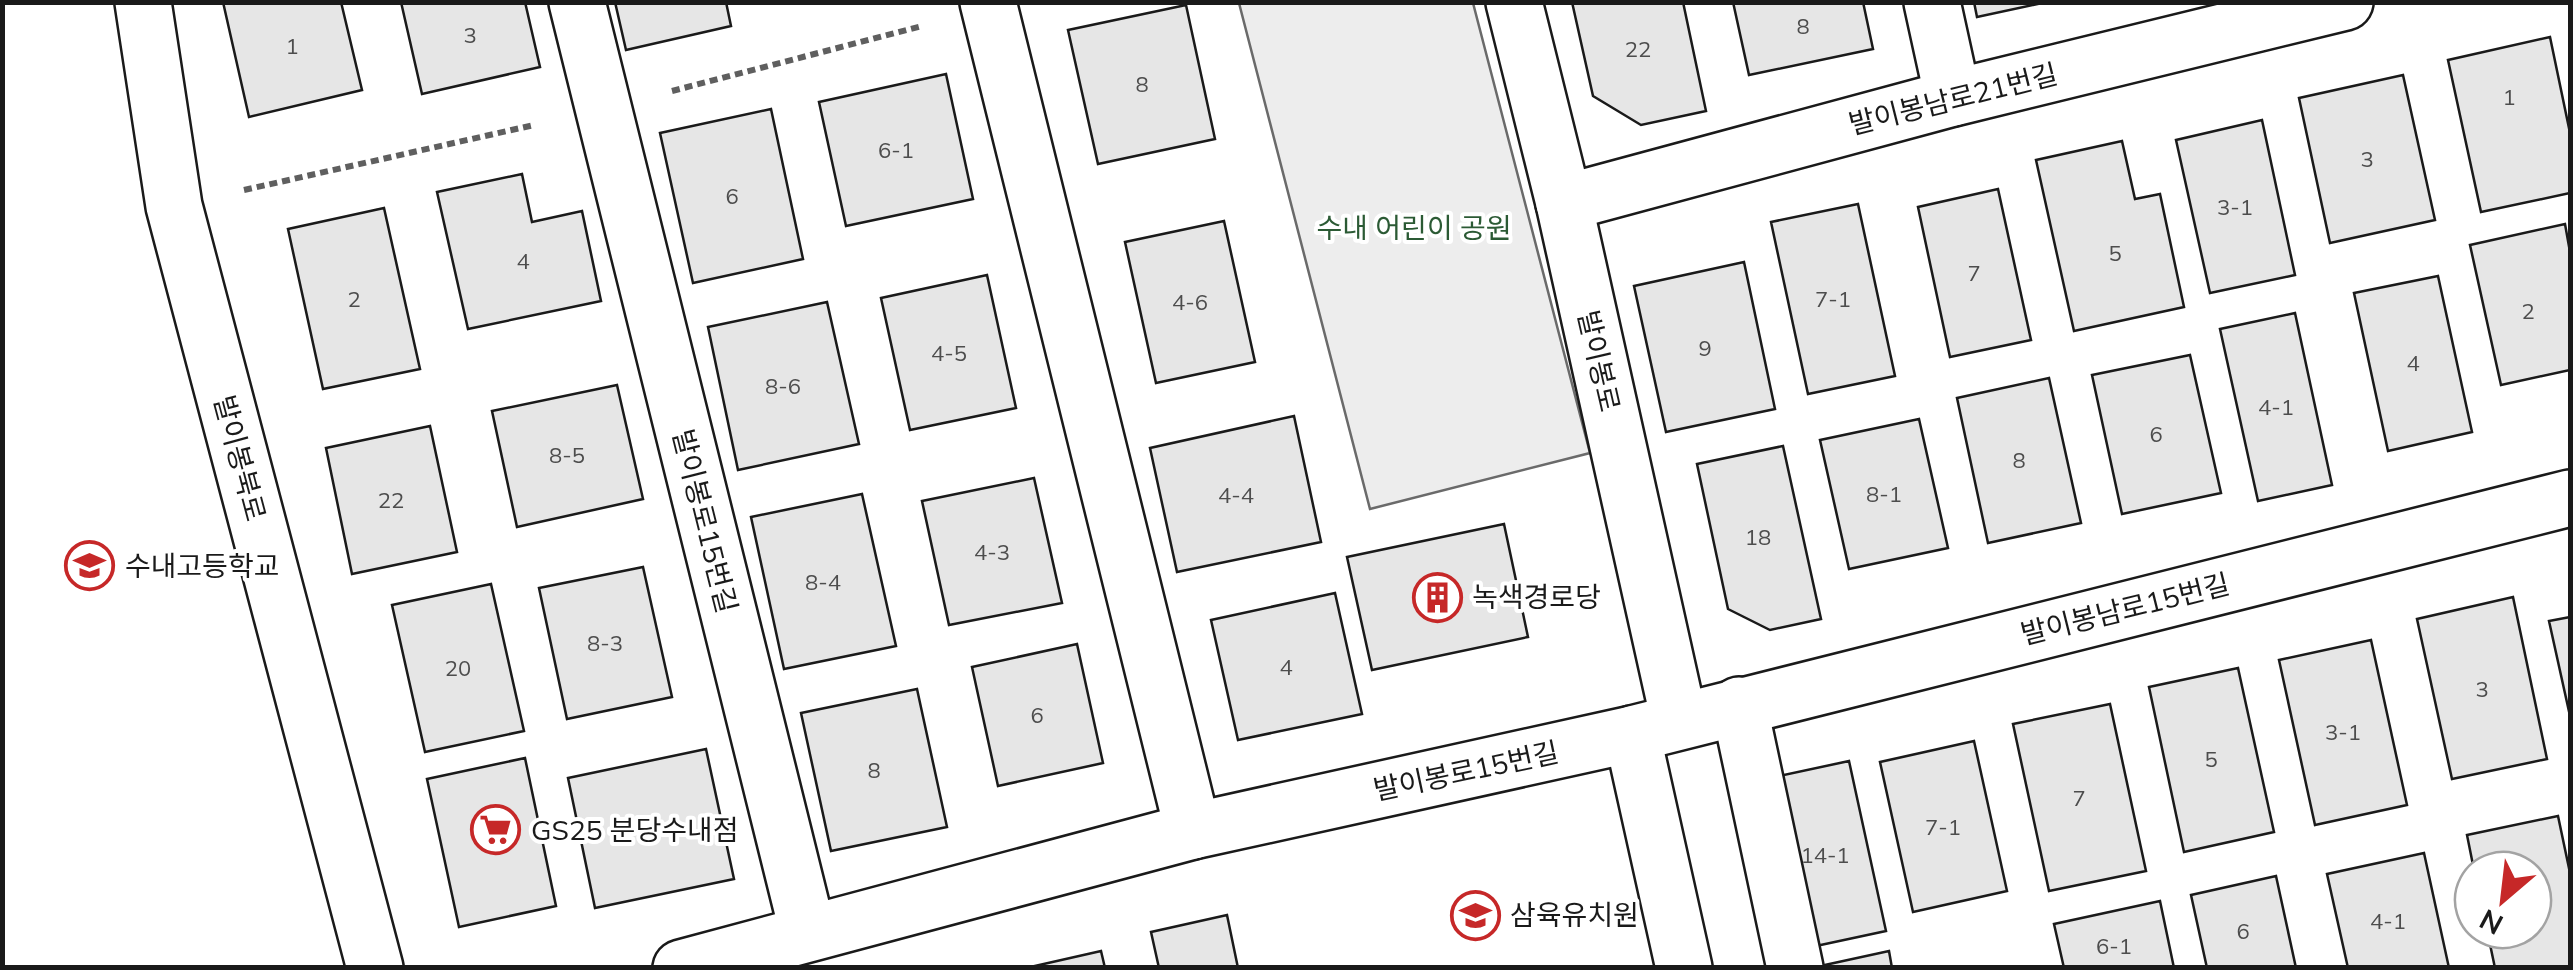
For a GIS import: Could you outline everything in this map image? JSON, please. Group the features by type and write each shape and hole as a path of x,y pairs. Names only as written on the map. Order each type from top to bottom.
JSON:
{"street":[{"name":"발이봉북로","path":"143,2 174,206 375,968"},
{"name":"발이봉로15번길","path":"577,2 808,933"},
{"name":"발이봉로","path":"1514,2 1564,203 1656,728 1684,968"},
{"path":"1932,2 1953,98"},
{"name":"발이봉남로21번길","path":"1564,203 1953,98 2333,4"},
{"path":"988,6 1193,831"},
{"name":"발이봉남로15번길","path":"1656,728 2570,498"},
{"path":"1739,706 1796,968"},
{"name":"발이봉로15번길","path":"681,968 1193,831 1656,728"}],"shaded area":[{"name":"수내 어린이 공원","path":"1239,3 1473,3 1590,453 1370,509"}],"building":[{"path":"223,2 341,2 362,90 249,117"},
{"path":"401,2 525,2 540,67 422,94"},
{"path":"615,2 726,2 731,26 626,50"},
{"path":"1572,2 1683,2 1706,111 1641,125 1593,96"},
{"path":"1733,2 1863,2 1873,49 1749,75"},
{"path":"1974,2 2047,2 1977,17"},
{"path":"1186,5 1215,139 1098,164 1068,30"},
{"path":"2550,37 2570,133 2570,193 2481,212 2448,60"},
{"path":"946,74 973,199 846,226 819,102"},
{"path":"2403,75 2435,220 2330,243 2299,98"},
{"path":"771,109 803,259 693,283 660,133"},
{"path":"2262,120 2295,275 2210,293 2176,140"},
{"path":"2122,141 2135,199 2160,194 2184,307 2074,331 2036,160"},
{"path":"522,174 532,222 582,211 601,301 468,329 437,192"},
{"path":"1998,189 2031,340 1950,357 1918,207"},
{"path":"1858,204 1895,376 1808,394 1771,222"},
{"path":"384,208 420,369 323,389 288,229"},
{"path":"1224,221 1255,362 1156,383 1125,242"},
{"path":"2565,224 2570,252 2570,370 2501,385 2470,245"},
{"path":"1744,262 1775,409 1666,432 1634,286"},
{"path":"987,275 1016,408 910,430 881,298"},
{"path":"2438,276 2472,432 2388,451 2354,293"},
{"path":"827,302 859,444 738,470 708,327"},
{"path":"2295,313 2332,485 2258,501 2220,329"},
{"path":"2190,355 2221,493 2122,514 2092,375"},
{"path":"2049,378 2081,523 1988,543 1957,398"},
{"path":"617,385 643,499 517,527 492,411"},
{"path":"1294,416 1321,542 1177,572 1150,448"},
{"path":"1919,419 1948,548 1849,569 1820,440"},
{"path":"430,426 457,552 352,574 326,448"},
{"path":"1783,446 1821,619 1770,630 1728,609 1697,464"},
{"path":"1034,478 1062,603 949,625 922,501"},
{"path":"862,494 896,646 784,669 751,517"},
{"name":"녹색경로당","path":"1504,524 1528,637 1372,670 1347,557"},
{"path":"643,567 672,697 567,719 539,588"},
{"path":"491,584 524,731 425,752 392,605"},
{"path":"1335,593 1362,714 1238,740 1211,620"},
{"path":"2513,597 2547,759 2452,779 2417,619"},
{"path":"2570,617 2570,716 2549,621"},
{"path":"2371,640 2407,805 2315,825 2279,660"},
{"path":"1077,644 1103,763 998,786 972,667"},
{"path":"2238,668 2274,832 2184,852 2149,687"},
{"path":"917,689 947,827 831,851 801,713"},
{"path":"2110,704 2146,871 2049,891 2013,724"},
{"path":"1974,741 2007,891 1913,912 1880,762"},
{"path":"706,749 734,879 595,908 568,778"},
{"path":"525,758 556,906 459,927 427,779"},
{"path":"1849,761 1886,931 1802,949 1765,779"},
{"path":"2558,816 2570,873 2570,968 2495,968 2491,950 2553,950 2553,850 2470,850 2467,835"},
{"path":"2424,853 2449,968 2348,968 2327,874"},
{"path":"2276,876 2296,968 2207,968 2191,895"},
{"path":"2160,901 2174,968 2064,968 2054,924"},
{"path":"1227,915 1238,968 1159,968 1151,932"},
{"path":"1101,951 1105,968 1026,968"},
{"path":"1889,951 1892,968 1811,968"}],"place":[{"name":"수내고등학교","path":"90,566"},
{"name":"녹색경로당","path":"1437,597"},
{"name":"GS25 분당수내점","path":"496,830"},
{"name":"삼육유치원","path":"1475,915"}]}
